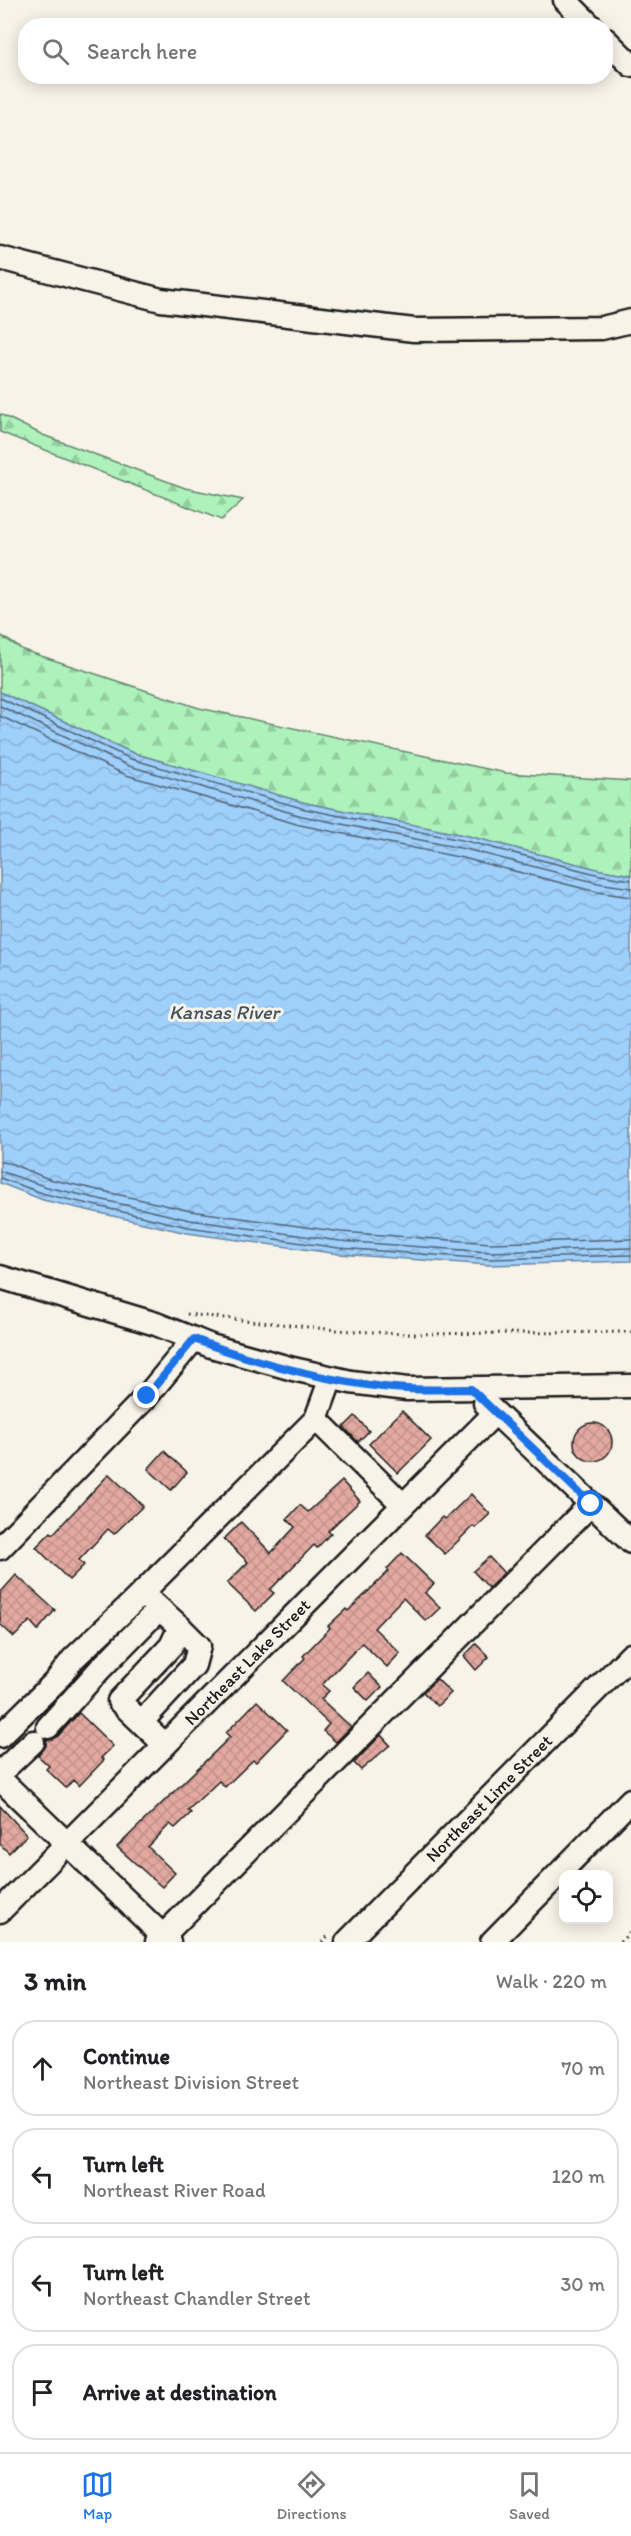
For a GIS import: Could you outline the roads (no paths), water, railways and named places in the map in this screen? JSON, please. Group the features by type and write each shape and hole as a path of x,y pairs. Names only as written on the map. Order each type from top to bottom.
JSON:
{"street":[{"path":"565,0 583,18"},
{"path":"613,47 631,65"},
{"path":"0,258 161,300 414,330 602,328 631,321"},
{"path":"0,1277 156,1324 194,1339 292,1369 331,1378 407,1389 631,1386"},
{"path":"0,1548 147,1396 194,1339"},
{"path":"0,1736 56,1682 73,1659 316,1419 331,1378"},
{"path":"471,1389 631,1542"},
{"name":"Northeast Lake Street","path":"0,1911 495,1413"},
{"path":"316,1419 403,1505"},
{"path":"0,1779 163,1940 591,1504"},
{"path":"142,1593 198,1646 194,1665 146,1717 146,1726"},
{"path":"0,1773 40,1735 158,1610"},
{"path":"165,1745 119,1701 171,1646 180,1628"},
{"name":"Northeast Lime Street","path":"347,1942 631,1655"},
{"path":"492,1942 631,1800"}],"water":[{"name":"Kansas River","path":"0,692 133,753 306,803 468,836 601,870 631,875 631,1261 490,1265 339,1254 187,1233 43,1200 0,1183"}]}
